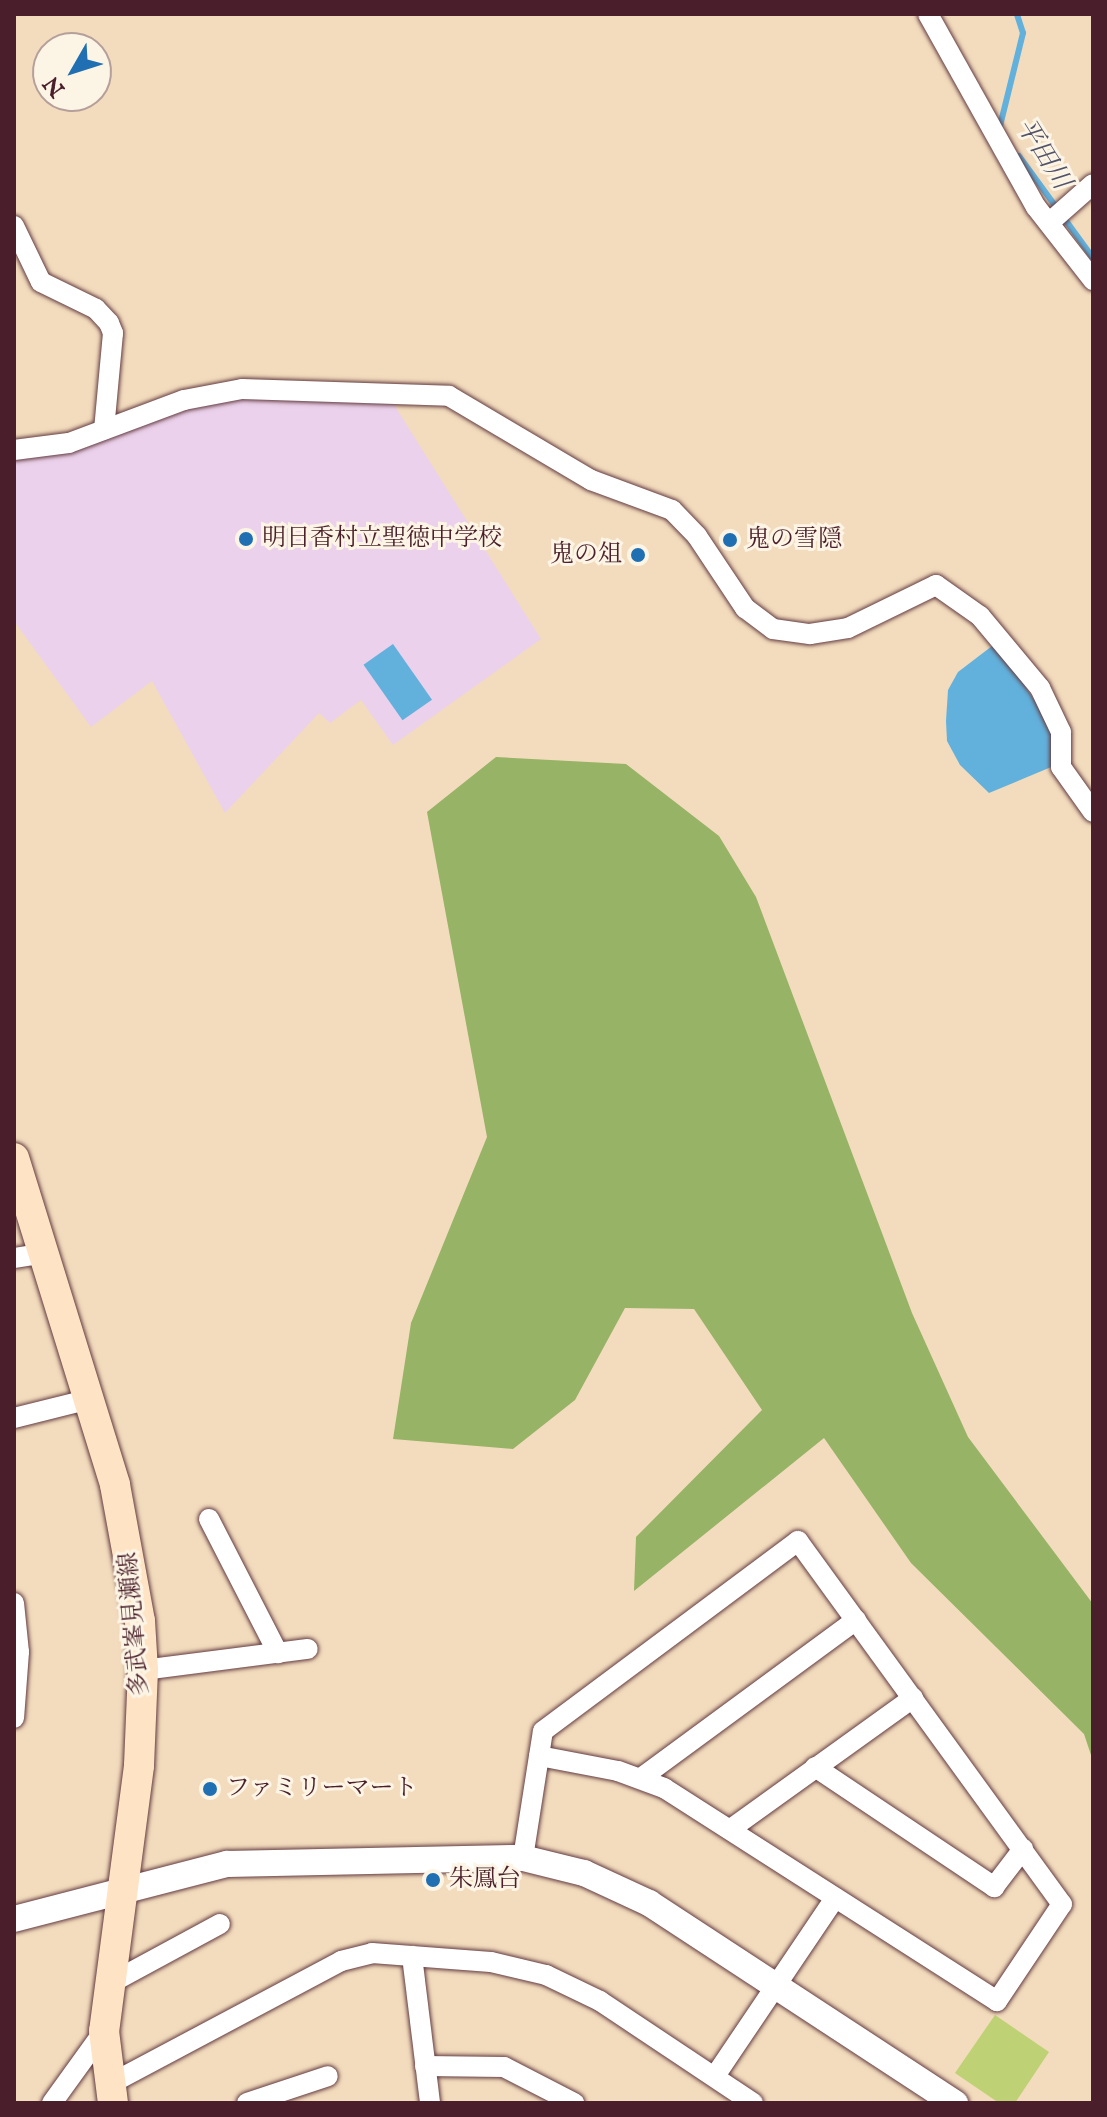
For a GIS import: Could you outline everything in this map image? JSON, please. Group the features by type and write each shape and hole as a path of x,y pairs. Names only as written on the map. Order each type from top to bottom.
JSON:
{"main road":[{"name":"多武峯見瀬線","path":"14,1158 90,1399 130,1549 143,1670 139,1766 104,2031 111,2093"}],"street":[{"path":"928,14 1001,151 1056,216 1093,280"},
{"path":"1056,216 1093,184"},
{"path":"14,226 41,282 96,309 109,323 113,333 104,430"},
{"path":"14,450 69,443 184,400 242,389 449,396 591,480 672,510 697,536 745,608 773,629 810,634 848,628 936,585 980,616 1040,688 1061,732 1061,767 1093,812"},
{"path":"14,1258 45,1253"},
{"path":"14,1418 90,1399"},
{"path":"209,1519 278,1653"},
{"path":"523,1858 539,1756 543,1731 798,1541 1062,1904 997,2001 732,1828 641,1778 539,1756"},
{"path":"14,1603 19,1652 14,1718"},
{"path":"641,1778 856,1620"},
{"path":"143,1670 308,1649"},
{"path":"732,1828 913,1698"},
{"path":"815,1767 994,1887 1023,1849"},
{"path":"14,1919 122,1894 200,1869 257,1861 523,1858 584,1873 626,1891 954,2103"},
{"path":"715,2076 835,1898"},
{"path":"109,1984 220,1924"},
{"path":"111,2093 341,1961 372,1953 491,1962 546,1975 600,2001 753,2103"},
{"path":"412,1956 430,2103"},
{"path":"52,2103 104,2031"},
{"path":"425,2066 472,2062 504,2067 574,2103"},
{"path":"247,2103 328,2076"}],"shaded area":[{"name":"明日香村立聖徳中学校","path":"256,398 393,403 541,639 393,745 361,700 330,723 319,713 225,813 152,681 91,727 14,621 14,456 194,404"}],"green space":[{"path":"496,757 626,764 719,836 756,897 912,1313 968,1437 1093,1604 1093,1761 1084,1734 911,1563 824,1438 634,1591 636,1537 762,1410 694,1309 625,1308 575,1400 513,1449 393,1439 411,1323 487,1137 427,812"},
{"path":"995,2015 1049,2052 1015,2103 999,2103 955,2073"}],"water":[{"path":"996,643 1054,729 1056,765 989,793 960,765 947,741 946,721 948,690 958,672"},
{"path":"393,644 432,700 403,720 364,665"}],"waterway":[{"name":"平田川","path":"1000,126 1023,33 1017,14"},
{"name":"平田川","path":"1019,156 1093,258"}],"place":[{"name":"明日香村立聖徳中学校","path":"246,539"},
{"name":"鬼の雪隠","path":"730,540"},
{"name":"鬼の俎","path":"638,555"},
{"name":"ファミリーマート","path":"210,1789"},
{"name":"朱鳳台","path":"433,1880"}]}
